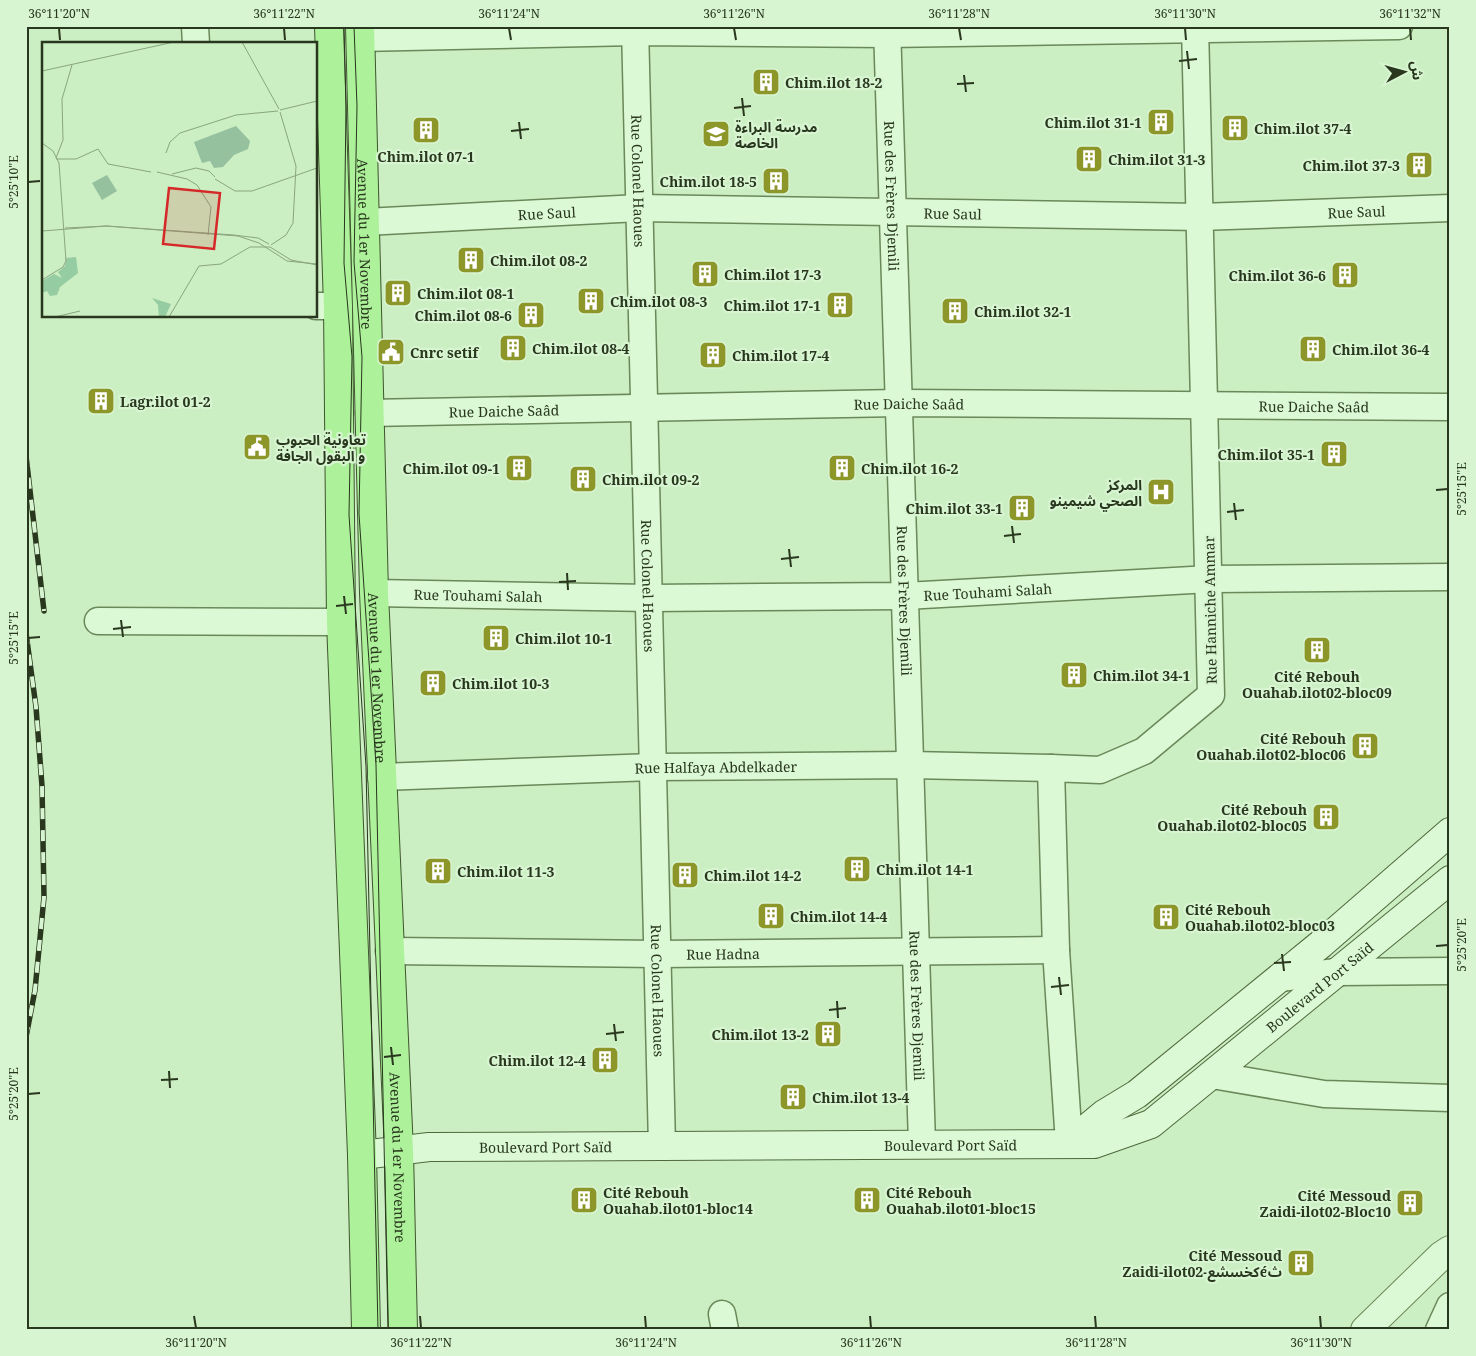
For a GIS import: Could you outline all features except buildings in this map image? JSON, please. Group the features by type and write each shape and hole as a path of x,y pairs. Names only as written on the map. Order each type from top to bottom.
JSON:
{"main road":[{"name":"Avenue du 1er Novembre","path":"329,26 327,306 362,1155 366,1330"},
{"name":"Avenue du 1er Novembre","path":"360,32 374,593 399,1151 403,1330"},
{"path":"1069,1143 1104,1114 1138,1094 1279,978 1450,832"},
{"name":"Boulevard Port Saïd","path":"362,1155 429,1147 1094,1144 1151,1124 1450,880"},
{"path":"1365,1330 1441,1256 1450,1250"}],"street":[{"path":"195,26 196,42"},
{"path":"360,32 1400,26"},
{"name":"Rue Hanniche Ammar","path":"1051,768 1100,770 1144,751 1211,695 1210,578 1195,28"},
{"name":"Rue Colonel Haoues","path":"635,29 646,408 662,1146"},
{"name":"Rue des Frères Djemili","path":"887,30 922,1144"},
{"name":"Rue Saul","path":"365,222 639,208 1200,217 1450,208"},
{"name":"Rue Daiche Saâd","path":"369,413 899,403 1450,407"},
{"name":"Rue Touhami Salah","path":"374,593 649,598 905,596 1210,578 1450,577"},
{"path":"98,620 341,622"},
{"name":"Rue Halfaya Abdelkader","path":"381,777 653,767 910,765 1051,768"},
{"path":"1051,768 1056,950 1069,1143"},
{"name":"Rue Hadna","path":"390,951 658,954 1056,950"},
{"path":"1279,978 1338,972 1450,971"},
{"path":"1212,1075 1324,1094 1450,1098"},
{"path":"1438,1330 1450,1306"}],"tram line":[{"path":"344,26 346,106 344,263 352,357 349,515 366,766 378,1330"},
{"path":"354,26 357,106 354,262 362,357 359,514 376,765 388,1330"}],"railway":[{"path":"26,456 44,611"},
{"path":"26,633 36,707 42,786 44,897 35,990 26,1037"}],"place":[{"name":"Chim.ilot 18-2","path":"766,82"},
{"name":"Chim.ilot 31-1","path":"1161,122"},
{"name":"Chim.ilot 37-4","path":"1235,128"},
{"name":"Chim.ilot 07-1","path":"426,130"},
{"name":"مدرسة البراءة الخاصة","path":"716,134"},
{"name":"Chim.ilot 31-3","path":"1089,159"},
{"name":"Chim.ilot 37-3","path":"1419,165"},
{"name":"Chim.ilot 18-5","path":"776,181"},
{"name":"Chim.ilot 08-2","path":"471,260"},
{"name":"Chim.ilot 17-3","path":"705,274"},
{"name":"Chim.ilot 36-6","path":"1345,275"},
{"name":"Chim.ilot 08-1","path":"398,293"},
{"name":"Chim.ilot 08-3","path":"591,301"},
{"name":"Chim.ilot 17-1","path":"840,305"},
{"name":"Chim.ilot 32-1","path":"955,311"},
{"name":"Chim.ilot 08-6","path":"531,315"},
{"name":"Chim.ilot 08-4","path":"513,348"},
{"name":"Chim.ilot 36-4","path":"1313,349"},
{"name":"Cnrc setif","path":"391,352"},
{"name":"Chim.ilot 17-4","path":"713,355"},
{"name":"Lagr.ilot 01-2","path":"101,401"},
{"name":"تعاونية الحبوب و البقول الجافة","path":"257,447"},
{"name":"Chim.ilot 35-1","path":"1334,454"},
{"name":"Chim.ilot 09-1","path":"519,468"},
{"name":"Chim.ilot 16-2","path":"842,468"},
{"name":"Chim.ilot 09-2","path":"583,479"},
{"name":"المركز الصحي شيمينو","path":"1161,492"},
{"name":"Chim.ilot 33-1","path":"1022,508"},
{"name":"Chim.ilot 10-1","path":"496,638"},
{"name":"Cité Rebouh Ouahab.ilot02-bloc09","path":"1317,650"},
{"name":"Chim.ilot 34-1","path":"1074,675"},
{"name":"Chim.ilot 10-3","path":"433,683"},
{"name":"Cité Rebouh Ouahab.ilot02-bloc06","path":"1365,746"},
{"name":"Cité Rebouh Ouahab.ilot02-bloc05","path":"1326,817"},
{"name":"Chim.ilot 14-1","path":"857,869"},
{"name":"Chim.ilot 11-3","path":"438,871"},
{"name":"Chim.ilot 14-2","path":"685,875"},
{"name":"Chim.ilot 14-4","path":"771,916"},
{"name":"Cité Rebouh Ouahab.ilot02-bloc03","path":"1166,917"},
{"name":"Chim.ilot 13-2","path":"828,1034"},
{"name":"Chim.ilot 12-4","path":"605,1060"},
{"name":"Chim.ilot 13-4","path":"793,1097"},
{"name":"Cité Rebouh Ouahab.ilot01-bloc14","path":"584,1200"},
{"name":"Cité Rebouh Ouahab.ilot01-bloc15","path":"867,1200"},
{"name":"Cité Messoud Zaidi-ilot02-Bloc10","path":"1410,1203"},
{"name":"Cité Messoud Zaidi-ilot02-كخسشعéث","path":"1301,1263"}]}
